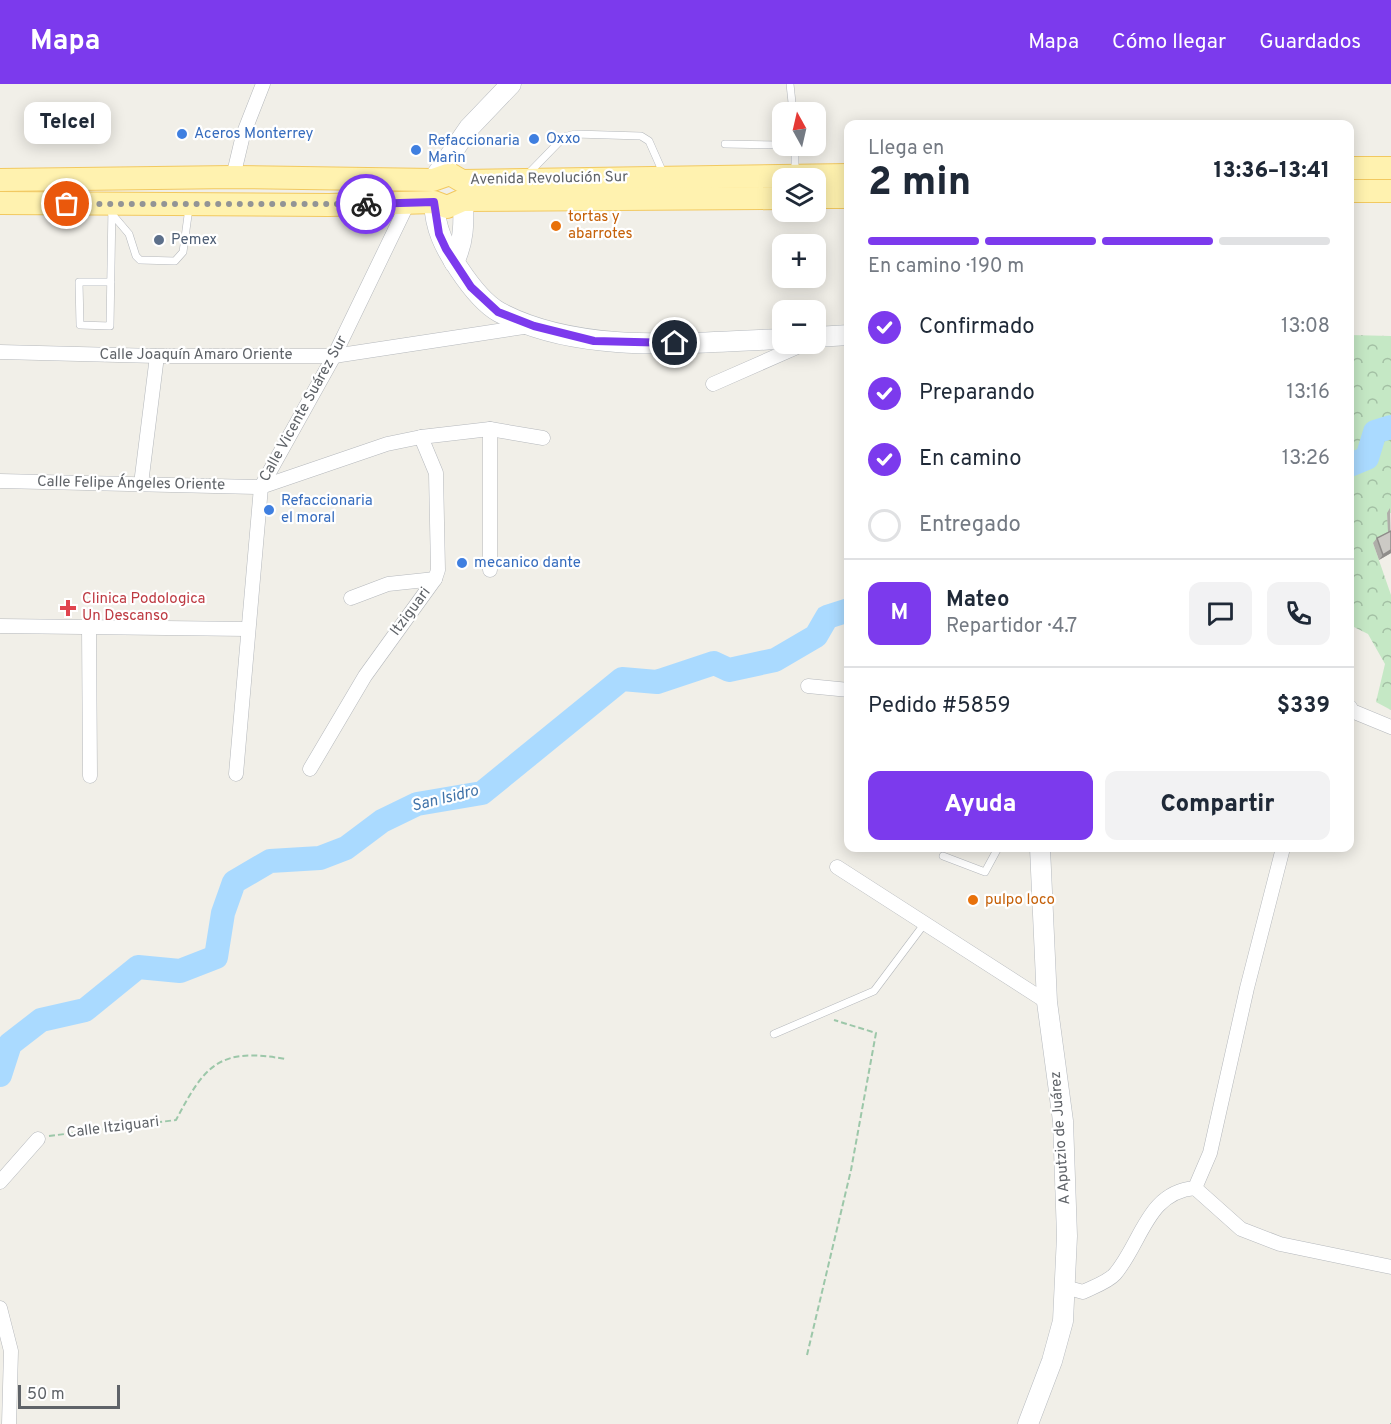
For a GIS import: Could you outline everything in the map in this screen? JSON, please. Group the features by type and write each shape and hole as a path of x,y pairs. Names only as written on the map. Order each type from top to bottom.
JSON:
{"main road":[{"path":"1354,168 1391,168"},
{"name":"Avenida Revolución Sur","path":"0,203 112,209 190,204 408,203 434,191 450,174 463,190 772,198"},
{"name":"Avenida Revolución Sur","path":"826,175 844,175"},
{"name":"Avenida Revolución Sur","path":"0,180 234,177 434,191 452,207 463,190 524,179 772,176"},
{"path":"1354,191 1391,191"},
{"path":"826,197 844,197"}],"street":[{"path":"234,177 243,135 263,84"},
{"path":"511,84 490,104 454,149 434,191 439,234 471,287 498,312 534,326 606,341 654,343 772,339"},
{"path":"454,149 463,190 464,231 454,262"},
{"name":"Calle Vicente Suárez Sur","path":"236,774 261,487 334,356 408,203"},
{"name":"Calle Joaquín Amaro Oriente","path":"0,352 157,356 334,356 534,326"},
{"path":"826,336 844,335"},
{"path":"713,384 781,354"},
{"path":"141,484 157,356"},
{"path":"261,487 387,444 421,437 490,429 543,438"},
{"path":"489,570 490,429"},
{"name":"Itziguari","path":"310,769 365,676 435,579 438,570 436,473 421,437"},
{"name":"Calle Felipe Ángeles Oriente","path":"0,481 261,487"},
{"path":"351,598 388,584 435,579"},
{"path":"0,626 247,629"},
{"path":"89,627 90,776"},
{"path":"808,686 844,690"},
{"path":"1354,711 1391,727"},
{"name":"A Aputzio de Juárez","path":"1028,1424 1052,1360 1063,1321 1067,1236 1063,1120 1047,1002 1040,852"},
{"path":"1195,1188 1210,1153 1247,988 1282,852"},
{"path":"837,867 1047,1002"},
{"path":"0,1182 38,1139"},
{"path":"1065,1287 1083,1292 1115,1275 1159,1202 1178,1189 1195,1188 1241,1229 1280,1244 1391,1267"},
{"path":"0,1308 11,1351 9,1424"}],"lane":[{"path":"790,84 792,102"},
{"path":"524,179 555,144 575,134 641,136 649,141 666,177"},
{"path":"725,144 772,145"},
{"path":"112,209 129,234 136,256 140,260 175,261 183,252 190,204"},
{"path":"111,282 79,282 80,325 110,326 111,282 112,209"},
{"path":"943,856 985,872 996,852"},
{"path":"774,1034 874,992 925,923"}],"path":[{"path":"807,1355 851,1170 876,1033 817,1015"},
{"name":"Calle Itziguari","path":"38,1139 176,1120 196,1082 206,1070 223,1061 243,1056 261,1054 285,1059"}],"green space":[{"path":"1354,335 1391,336 1391,513 1387,513 1389,535 1373,543 1391,595 1391,710 1376,702 1385,664 1368,634 1354,627"}],"building":[{"path":"1391,531 1391,550 1383,555 1377,538"}],"waterway":[{"name":"San Isidro","path":"1354,463 1367,458 1375,432 1391,427"},
{"name":"San Isidro","path":"0,1075 10,1044 41,1020 85,1010 138,967 180,971 216,957 223,913 234,882 270,861 320,858 346,848 382,821 417,804 482,793 622,679 657,682 714,663 729,670 775,660 816,636 827,617 844,612"}],"way so far":[{"path":"67,204 366,204"}],"place":[{"name":"Aceros Monterrey","path":"182,134"},
{"name":"Oxxo","path":"534,139"},
{"name":"Refaccionaria Marìn","path":"416,150"},
{"name":"Telcel","path":"67,204"},
{"name":"tortas y abarrotes","path":"556,226"},
{"name":"Pemex","path":"159,240"},
{"name":"Refaccionaria el moral","path":"269,510"},
{"name":"mecanico dante","path":"462,563"},
{"name":"Clinica Podologica Un Descanso","path":"68,608"},
{"name":"pulpo loco","path":"973,900"}],"route":[{"path":"366,204 434,202 439,234 446,249 471,287 498,312 534,326 594,341 675,343"}]}
